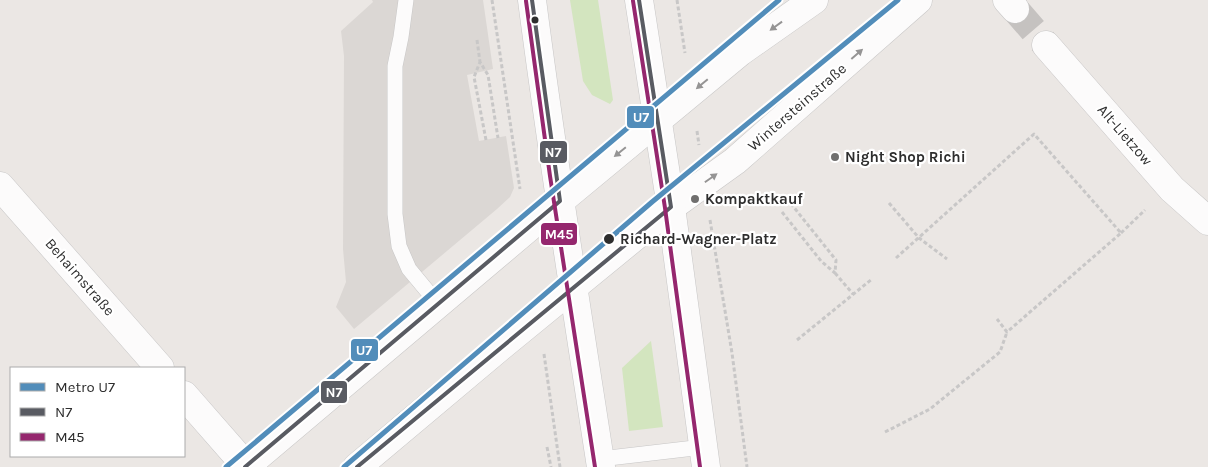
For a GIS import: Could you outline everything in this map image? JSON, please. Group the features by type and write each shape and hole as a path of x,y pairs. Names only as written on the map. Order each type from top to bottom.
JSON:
{"street":[{"path":"532,0 560,201 600,463"},
{"path":"639,0 672,207 704,457"},
{"path":"185,396 246,467 560,201 740,52 814,0"},
{"name":"Wintersteinstraße","path":"357,467 573,287 672,207 735,161 918,0"},
{"name":"Alt-Lietzow","path":"1046,45 1172,188 1208,221"},
{"name":"Behaimstraße","path":"0,186 159,367"}],"lane":[{"path":"406,0 401,37 394,66 395,214 399,246 409,270 438,304"},
{"path":"600,463 704,457"}],"path":[{"path":"492,0 512,139"},
{"path":"677,0 732,353 746,467"},
{"path":"477,40 480,62 488,75 498,138"},
{"path":"480,62 474,77 486,140"},
{"path":"896,258 1034,134 1120,233"},
{"path":"889,203 919,238 947,259"},
{"path":"792,204 836,260 835,273"},
{"path":"885,432 930,409 1000,352 1007,332 1145,210"},
{"path":"782,212 821,261 835,273 853,294"},
{"path":"797,340 872,279"},
{"path":"997,319 1007,332"},
{"path":"556,430 560,467"},
{"path":"547,447 551,467"}],"green space":[{"path":"570,0 598,0 613,100 610,104 592,95 583,81"},
{"path":"651,341 663,427 629,431 622,368"}],"shaded area":[{"path":"372,0 483,0 493,69 467,75 479,141 506,136 514,188 510,197 497,209 354,329 336,307 346,282 343,249 344,56 341,31 373,2"}],"tunnel":[{"path":"1015,9 1046,45"}],"metro line":[{"name":"U7","path":"226,467 779,0"},
{"name":"U7","path":"344,467 652,202 898,0"}],"transit line":[{"name":"N7","path":"245,467 560,201 532,0"},
{"name":"N7","path":"357,467 671,207 639,0"},
{"name":"M45","path":"526,1 550,176 595,467"},
{"name":"M45","path":"633,1 665,208 700,467"}],"place":[{"name":"Night Shop Richi","path":"835,157"},
{"name":"Kompaktkauf","path":"695,199"},
{"name":"Richard-Wagner-Platz","path":"609,239"}]}
